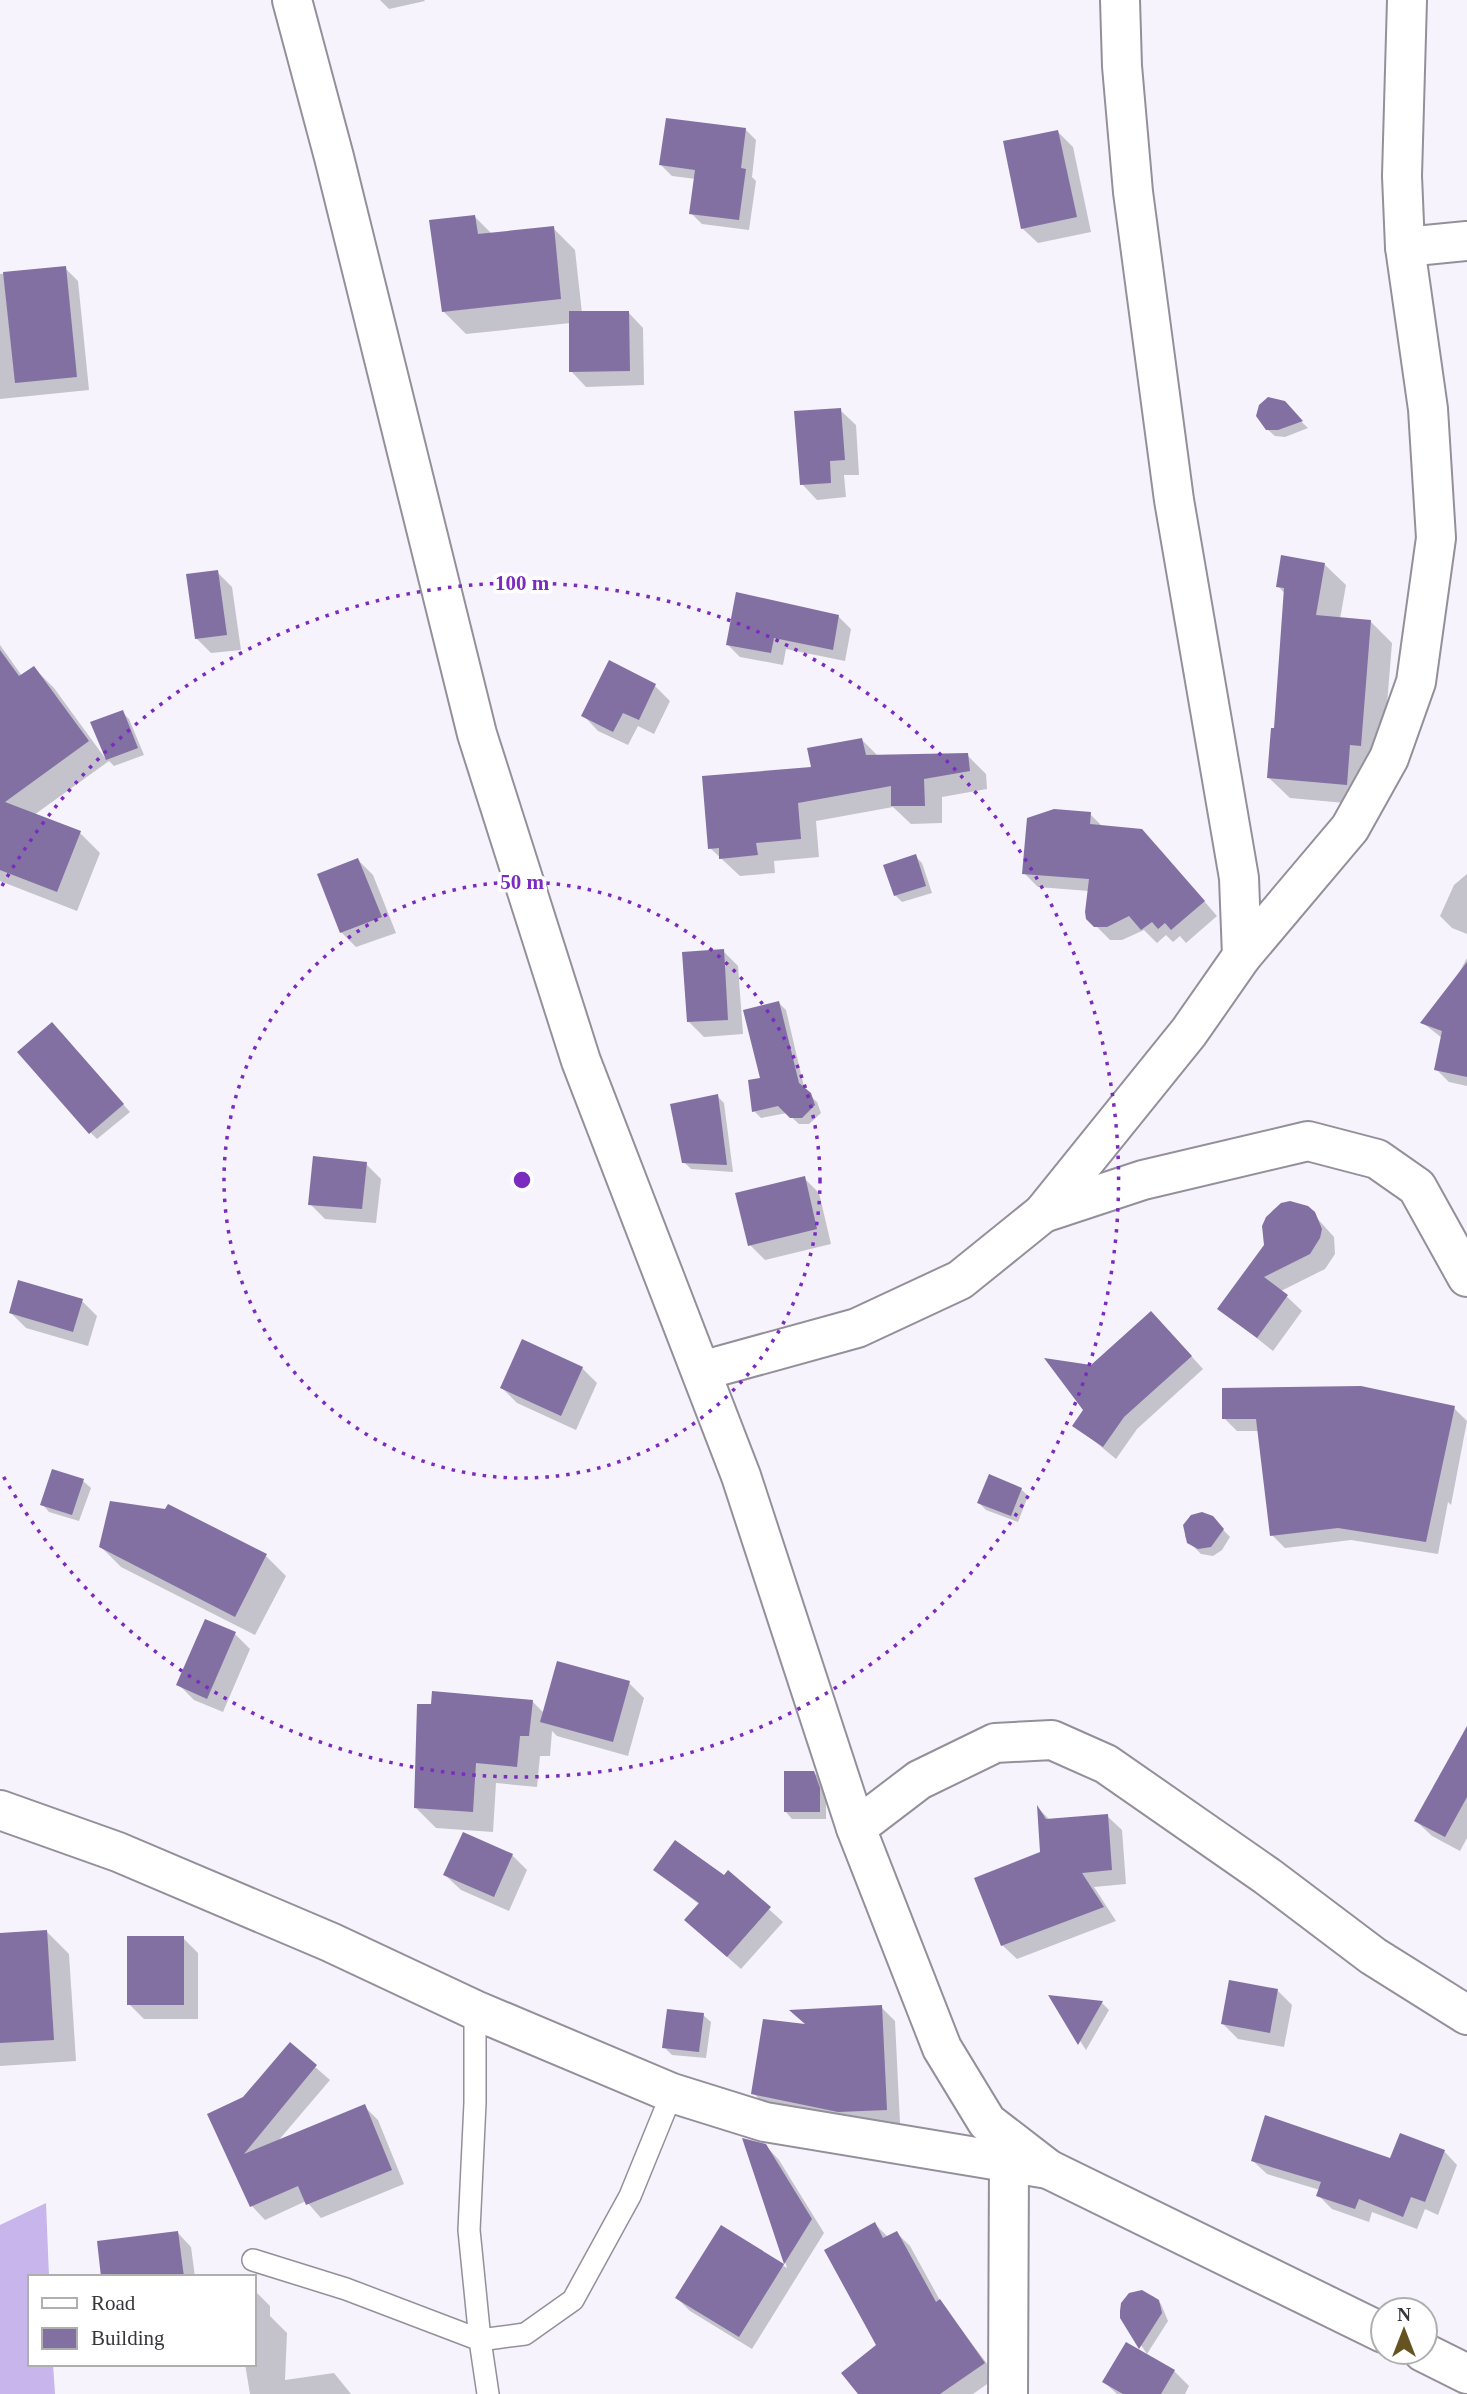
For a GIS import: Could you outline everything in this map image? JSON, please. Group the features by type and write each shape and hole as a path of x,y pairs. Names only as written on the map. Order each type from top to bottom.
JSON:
{"street":[{"path":"292,0 334,157 477,734 581,1061 741,1476 856,1828 942,2048 987,2122 1048,2169 1369,2326"},
{"path":"1120,0 1122,66 1133,192 1174,500 1239,878 1242,956"},
{"path":"701,1371 858,1328 960,1280 1043,1213 1189,1032 1242,956 1350,828 1389,758 1416,682 1436,538 1428,409 1405,247 1402,176 1407,0"},
{"path":"1405,247 1467,241"},
{"path":"1043,1213 1143,1180 1308,1141 1377,1159 1417,1187 1458,1231 1467,1277"},
{"path":"856,1828 919,1780 995,1744 1052,1740 1106,1764 1267,1876 1373,1956 1467,2015"},
{"path":"0,1810 143,1862 330,1942 475,2010 672,2093 765,2122 1048,2169"},
{"path":"1008,2394 1009,2162"},
{"path":"1439,2360 1467,2375 1452,2394"}],"lane":[{"path":"475,2010 475,2103 469,2230 488,2394"},
{"path":"253,2260 346,2289 480,2340 525,2334 573,2300 630,2196 672,2093"}],"shaded area":[{"path":"46,2203 49,2275 28,2275 28,2366 53,2366 55,2394 0,2394 0,2225"}],"building":[{"path":"666,118 746,128 741,168 746,169 739,220 689,214 695,170 659,165"},
{"path":"1058,130 1077,217 1021,229 1003,141"},
{"path":"475,215 478,234 554,226 561,299 442,312 429,220"},
{"path":"66,266 77,377 15,383 3,272"},
{"path":"569,311 629,311 630,371 569,372"},
{"path":"1268,397 1285,401 1303,421 1278,430 1266,430 1256,416 1259,405"},
{"path":"841,408 845,460 830,461 831,483 800,485 794,411"},
{"path":"1281,555 1325,563 1316,615 1371,620 1361,746 1350,745 1347,785 1267,778 1271,728 1274,728 1284,588 1276,587"},
{"path":"218,570 227,635 195,639 186,574"},
{"path":"736,592 839,615 833,650 774,638 771,653 726,645"},
{"path":"0,650 19,676 34,666 89,741 5,802 81,831 57,892 0,870"},
{"path":"609,660 656,684 639,720 623,713 613,732 581,716"},
{"path":"123,710 138,748 106,760 90,722"},
{"path":"862,738 866,755 968,753 970,771 924,779 925,806 891,806 891,786 798,803 801,839 756,843 758,855 719,859 719,848 708,849 702,776 811,767 807,748"},
{"path":"1054,809 1091,812 1090,824 1142,829 1205,901 1171,930 1165,923 1158,929 1152,922 1141,930 1129,916 1107,927 1094,927 1086,919 1085,912 1089,879 1022,874 1027,818"},
{"path":"916,854 926,886 894,896 883,865"},
{"path":"358,858 382,917 340,933 317,874"},
{"path":"724,949 728,1020 687,1022 682,952"},
{"path":"1467,962 1467,1077 1434,1070 1442,1031 1420,1023"},
{"path":"779,1001 799,1083 811,1093 815,1105 802,1118 790,1118 778,1106 752,1112 748,1080 760,1078 743,1010"},
{"path":"52,1022 124,1104 89,1134 17,1052"},
{"path":"718,1094 727,1165 682,1163 670,1104"},
{"path":"313,1156 367,1162 362,1209 308,1205"},
{"path":"805,1176 817,1229 748,1246 735,1193"},
{"path":"1290,1201 1308,1206 1315,1212 1322,1229 1320,1238 1310,1254 1264,1277 1288,1295 1257,1338 1217,1309 1264,1245 1262,1226 1266,1217 1281,1203"},
{"path":"18,1280 83,1299 73,1332 9,1313"},
{"path":"1151,1311 1192,1356 1124,1417 1103,1447 1072,1426 1083,1410 1044,1358 1091,1365"},
{"path":"522,1339 583,1367 561,1416 500,1388"},
{"path":"1361,1386 1455,1406 1426,1542 1338,1528 1270,1536 1256,1419 1222,1419 1222,1388"},
{"path":"52,1469 84,1479 72,1515 40,1505"},
{"path":"989,1474 1022,1488 1011,1516 977,1503"},
{"path":"110,1501 165,1509 168,1504 267,1554 235,1617 99,1547"},
{"path":"1202,1512 1213,1516 1224,1529 1211,1547 1198,1549 1187,1543 1183,1525 1191,1515"},
{"path":"205,1619 236,1632 207,1699 176,1685"},
{"path":"557,1661 630,1681 613,1742 540,1722"},
{"path":"432,1691 533,1700 529,1736 520,1736 517,1767 476,1763 473,1812 414,1808 417,1704 431,1704"},
{"path":"1467,1726 1467,1797 1445,1837 1414,1821"},
{"path":"784,1771 814,1771 820,1788 820,1812 784,1812"},
{"path":"1037,1805 1046,1819 1108,1814 1112,1870 1082,1873 1104,1907 1001,1946 974,1878 1040,1852"},
{"path":"463,1832 513,1854 494,1897 443,1875"},
{"path":"675,1840 724,1875 728,1870 771,1907 727,1957 684,1920 699,1903 653,1870"},
{"path":"47,1930 54,2040 0,2043 0,1933"},
{"path":"127,1936 184,1936 184,2005 127,2005"},
{"path":"1229,1980 1278,1989 1270,2033 1221,2024"},
{"path":"1048,1995 1103,2001 1078,2045"},
{"path":"882,2005 887,2110 838,2112 751,2094 763,2019 805,2024 789,2010"},
{"path":"667,2009 704,2013 699,2052 662,2048"},
{"path":"290,2042 317,2065 244,2154 365,2104 392,2170 306,2205 298,2186 250,2207 207,2114 243,2097"},
{"path":"1265,2115 1390,2158 1400,2133 1445,2150 1425,2202 1411,2197 1403,2217 1359,2199 1355,2209 1316,2196 1321,2182 1251,2161"},
{"path":"742,2138 766,2144 812,2219 739,2337 675,2298 721,2225 784,2264"},
{"path":"875,2222 883,2238 897,2231 936,2302 940,2299 985,2363 940,2394 858,2394 841,2373 876,2345 824,2250"},
{"path":"178,2231 184,2275 101,2275 97,2241"},
{"path":"1142,2290 1159,2300 1162,2313 1139,2349 1120,2318 1120,2311 1121,2303 1129,2293"},
{"path":"1126,2342 1175,2370 1161,2394 1123,2394 1102,2382"}]}
